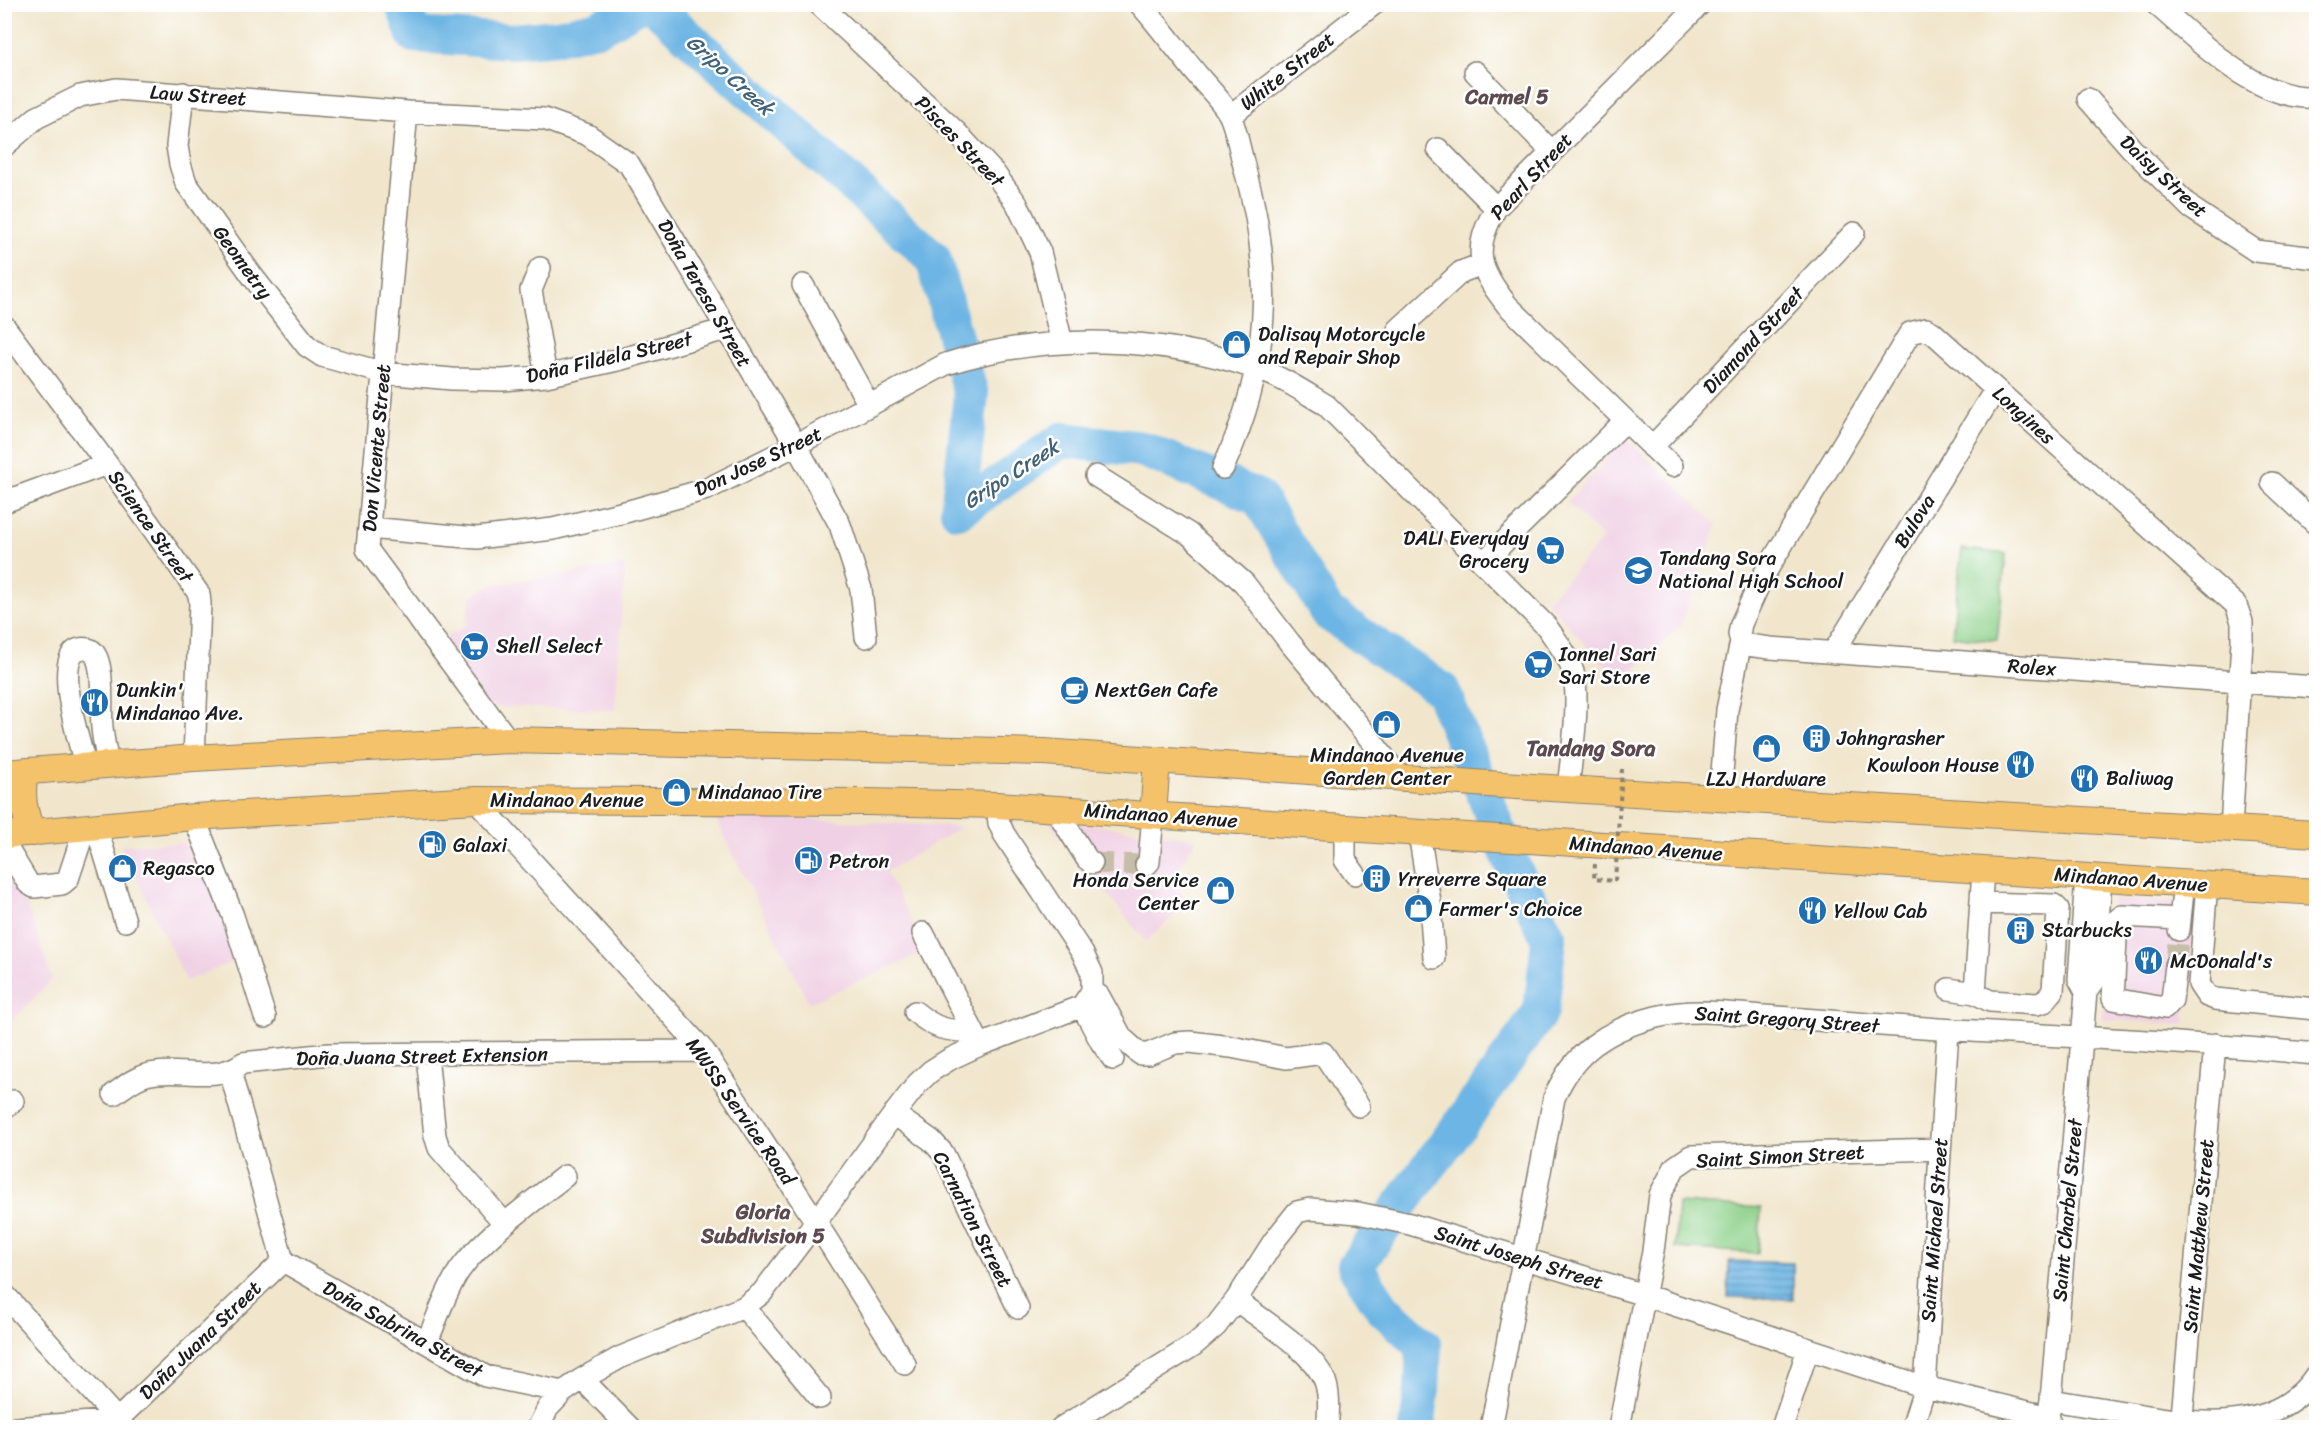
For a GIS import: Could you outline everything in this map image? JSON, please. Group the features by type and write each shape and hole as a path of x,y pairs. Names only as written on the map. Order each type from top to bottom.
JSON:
{"main road":[{"path":"33,832 26,818 22,803 22,787 15,772 194,758 508,740 1044,752 1502,785 2316,834"},
{"path":"1153,815 1157,760"},
{"name":"Mindanao Avenue","path":"4,835 194,817 476,800 997,805 2195,882 2316,892"}],"street":[{"name":"Pisces Street","path":"819,4 956,132 1012,196 1030,227 1040,252 1062,343"},
{"path":"1140,4 1175,44 1230,117 1256,207 1263,253 1264,297 1258,369 1240,430 1223,468"},
{"name":"White Street","path":"1230,117 1374,4"},
{"name":"Pearl Street","path":"1482,264 1484,229 1496,208 1700,4"},
{"path":"2156,4 2229,65 2260,85 2284,94 2316,97"},
{"path":"1475,72 1552,152"},
{"name":"Law Street","path":"4,146 36,118 80,96 116,89 407,112"},
{"name":"Geometry","path":"183,93 177,146 186,183 253,277 307,346 322,356 384,373"},
{"name":"Daisy Street","path":"2088,99 2131,148 2191,208 2256,250 2316,258"},
{"name":"Doña Teresa Street","path":"407,112 544,119 588,135 629,164 796,445 840,525 861,589 866,637"},
{"name":"Don Vicente Street","path":"407,112 367,549 508,740"},
{"path":"1438,149 1496,208"},
{"name":"Diamond Street","path":"1652,447 1854,233"},
{"path":"1398,330 1461,272 1482,264 1490,283 1507,305 1672,466"},
{"path":"540,268 531,290 546,376"},
{"path":"803,285 870,405"},
{"name":"Science Street","path":"4,326 107,464 199,594 194,758"},
{"name":"Doña Fildela Street","path":"384,373 472,380 546,376 622,359 726,329"},
{"name":"Longines","path":"1744,643 1739,634 1741,624 1762,578 1910,333 1926,329 2236,605 2242,622 2231,829"},
{"name":"Don Jose Street","path":"369,528 477,538 553,529 707,489 796,445 946,364 966,358 1062,343 1167,346 1258,369 1326,405 1547,627 1566,654 1574,676 1575,702 1568,789"},
{"name":"Bulova","path":"1833,652 1995,390"},
{"path":"1483,563 1625,421"},
{"path":"4,502 107,464"},
{"path":"1096,476 1189,534 1244,583 1399,777"},
{"path":"2271,483 2313,513"},
{"path":"1720,798 1726,710 1744,643"},
{"name":"Rolex","path":"1744,643 1833,652 2316,687"},
{"name":"MWSS Service Road","path":"476,800 704,1051 816,1222 905,1364"},
{"path":"997,805 999,823 1010,845 1083,954 1092,973 1087,999 1101,1042 1113,1059"},
{"path":"1055,808 1087,859 1092,863"},
{"path":"1146,865 1149,862 1153,815"},
{"path":"194,817 233,916 265,1017"},
{"path":"4,843 28,883 34,887 62,884 68,879 91,827"},
{"path":"91,827 125,921"},
{"path":"1345,828 1345,860 1355,874"},
{"path":"1419,833 1430,902 1434,958"},
{"path":"1975,993 1983,869"},
{"name":"Saint Charbel Street","path":"2048,1415 2086,992 2079,979 2094,877"},
{"path":"2176,965 2172,1000 2165,1008 2113,999 2116,920 2122,916 2180,925 2195,882"},
{"path":"2195,882 2202,990 2215,999 2316,1009"},
{"path":"1949,989 1975,993 1990,1001 2037,1004 2049,998 2053,991 2058,909 2054,905 1981,903"},
{"path":"923,933 976,1038"},
{"path":"538,1428 549,1408 563,1392 582,1379 621,1357 744,1307 762,1293 918,1083 976,1038 1099,996 1122,1038 1140,1054 1148,1054 1174,1043 1190,1042 1231,1047 1286,1058 1323,1053 1359,1106"},
{"name":"Saint Gregory Street","path":"1491,1428 1554,1098 1561,1081 1587,1049 1603,1038 1630,1025 1655,1017 1698,1011 1948,1030 2215,1044 2316,1054"},
{"path":"915,1012 933,1026 976,1038"},
{"name":"Saint Michael Street","path":"1912,1428 1924,1387 1948,1030"},
{"name":"Saint Matthew Street","path":"2182,1425 2215,1044"},
{"name":"Doña Juana Street Extension","path":"114,1094 145,1075 163,1072 215,1074 232,1070 243,1063 329,1054 704,1051"},
{"path":"428,1055 435,1136 439,1148 505,1224"},
{"path":"232,1070 233,1082 283,1261"},
{"name":"Carnation Street","path":"894,1114 931,1140 943,1153 1018,1308"},
{"name":"Saint Simon Street","path":"1619,1428 1660,1195 1675,1167 1691,1156 1939,1149"},
{"path":"427,1342 458,1272 505,1224 565,1176"},
{"name":"Saint Joseph Street","path":"1062,1428 1194,1345 1216,1326 1236,1300 1274,1241 1298,1212 1310,1209 1358,1213 1410,1224 1522,1260 1644,1295 1924,1387 2048,1415 2182,1425 2252,1422 2285,1409 2303,1395 2316,1375"},
{"name":"Doña Sabrina Street","path":"283,1261 485,1376 563,1392"},
{"name":"Doña Juana Street","path":"121,1424 283,1261"},
{"path":"4,1294 121,1424"},
{"path":"1236,1300 1312,1359 1325,1382 1328,1399 1327,1428"},
{"path":"744,1307 820,1398"},
{"path":"1782,1428 1808,1349"},
{"path":"582,1379 630,1428"},
{"path":"16,1428 121,1424"}],"path":[{"path":"1594,879 1615,881 1622,769"}],"shaded area":[{"name":"Tandang Sora National High School","path":"1626,438 1717,525 1680,626 1632,672 1602,664 1547,601 1603,539 1567,502"},
{"path":"625,565 615,710 488,707 440,641 466,625 471,597 488,586"},
{"path":"713,814 961,827 886,872 927,951 809,1003"},
{"path":"1047,819 1196,839 1173,878 1187,903 1146,942"},
{"path":"194,843 243,958 186,981 121,845"},
{"path":"4,868 8,868 25,900 52,980 5,1027"},
{"name":"McDonald's","path":"2113,899 2195,904 2185,1025 2102,1019"}],"green space":[{"path":"1962,549 2006,554 1997,641 1952,636"},
{"path":"1678,1203 1761,1208 1758,1253 1675,1248"}],"water":[{"path":"1729,1261 1793,1263 1793,1299 1728,1297"}],"waterway":[{"name":"Gripo Creek","path":"403,4 414,35 513,41 557,37 598,28 640,4"},
{"name":"Gripo Creek","path":"652,4 933,258 971,395 958,511 1062,440 1142,449 1258,497 1328,613 1442,690 1515,871 1549,939 1541,1011 1355,1266 1384,1310 1424,1346 1417,1428"}],"tunnel":[{"path":"1092,863 1146,865"},
{"path":"2176,965 2179,930"}],"place":[{"name":"Dalisay Motorcycle and Repair Shop","path":"1237,345"},
{"name":"DALI Everyday Grocery","path":"1550,550"},
{"name":"Tandang Sora National High School","path":"1638,570"},
{"name":"Shell Select","path":"475,646"},
{"name":"Ionnel Sari Sari Store","path":"1538,665"},
{"name":"NextGen Cafe","path":"1074,690"},
{"name":"Dunkin' Mindanao Ave.","path":"95,702"},
{"name":"Mindanao Avenue Garden Center","path":"1387,724"},
{"name":"Johngrasher","path":"1816,738"},
{"name":"LZJ Hardware","path":"1766,748"},
{"name":"Kowloon House","path":"2020,765"},
{"name":"Baliwag","path":"2085,778"},
{"name":"Mindanao Tire","path":"677,792"},
{"name":"Galaxi","path":"432,845"},
{"name":"Petron","path":"808,861"},
{"name":"Regasco","path":"122,868"},
{"name":"Yrreverre Square","path":"1377,879"},
{"name":"Honda Service Center","path":"1220,891"},
{"name":"Farmer's Choice","path":"1418,909"},
{"name":"Yellow Cab","path":"1813,911"},
{"name":"Starbucks","path":"2021,930"},
{"name":"McDonald's","path":"2149,961"}],"district":[{"name":"Carmel 5","path":"1507,97"},
{"name":"Tandang Sora","path":"1591,748"},
{"name":"Gloria Subdivision 5","path":"763,1224"}]}
